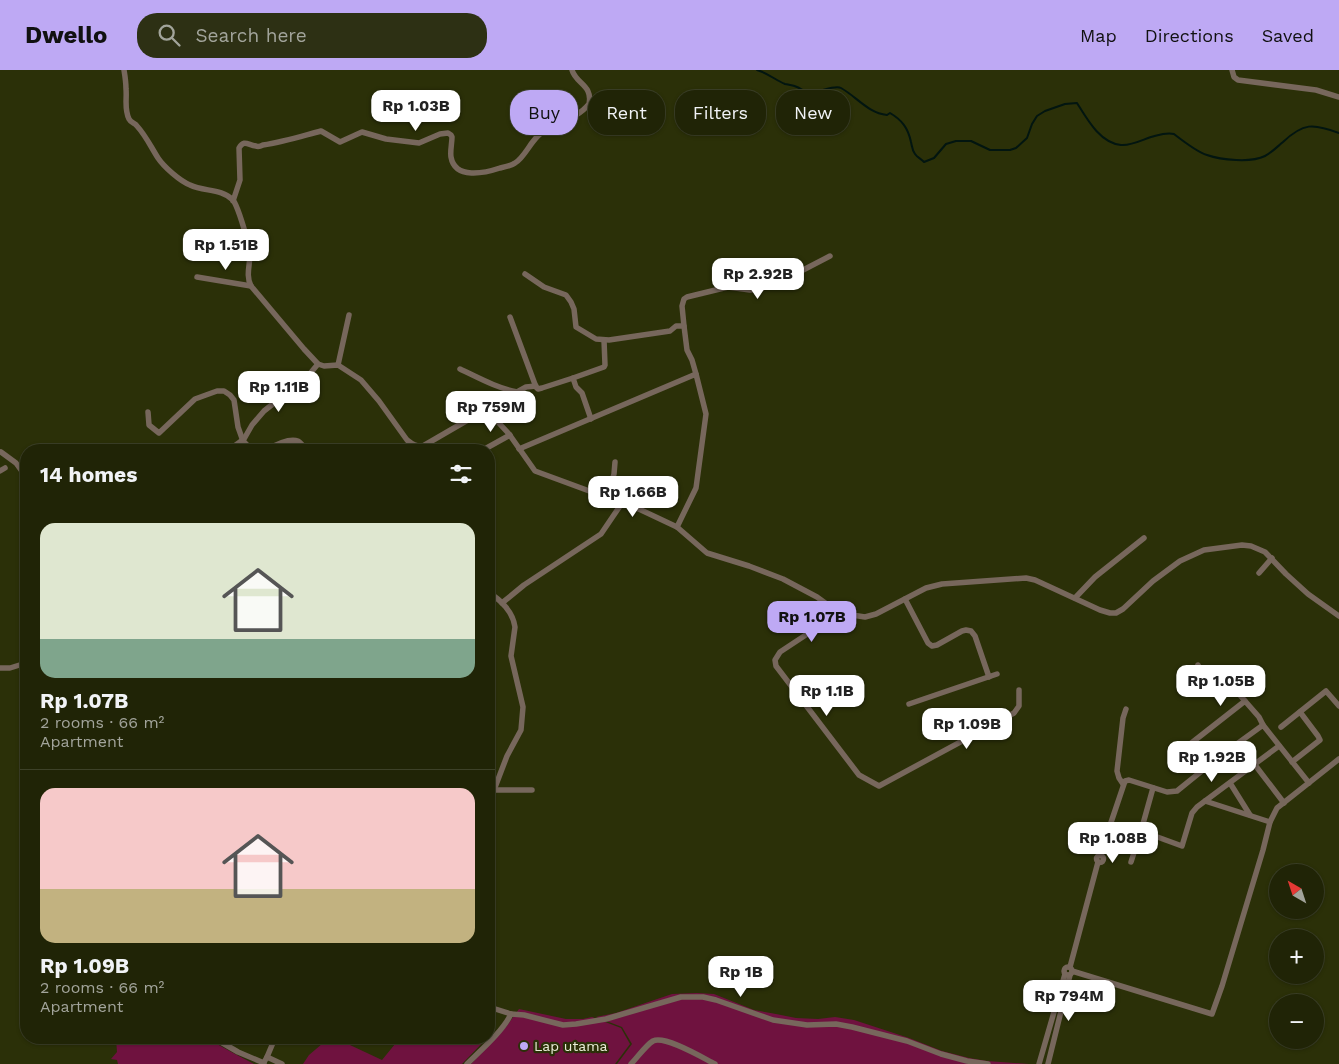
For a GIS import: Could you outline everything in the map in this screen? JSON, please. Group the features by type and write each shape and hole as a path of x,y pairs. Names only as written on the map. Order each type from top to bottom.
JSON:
{"street":[{"path":"124,70 126,106 129,119 148,140 159,158 188,184 219,192 233,200 236,204 250,250 251,257 248,277 251,286 318,364 324,366 338,365 361,380 379,401 410,444"},
{"path":"233,200 240,180 240,145 243,143 257,146 269,144 321,131 340,142 362,132 386,139 419,143 440,134 448,133 452,137 451,158 458,168 463,171 482,173 512,165 518,161 538,136 589,104 590,97 587,89 573,74 572,70"},
{"path":"1232,70 1234,77 1238,80 1316,90 1339,97"},
{"path":"677,527 696,488 706,414 692,360 687,350 682,306 684,299 728,287 750,290 759,289 780,282 830,256"},
{"path":"524,274 544,287 566,295 574,308 576,327 596,339 609,340 670,331 674,327 684,326"},
{"path":"197,277 251,286"},
{"path":"338,365 349,315"},
{"path":"510,317 511,324 536,386"},
{"path":"460,369 494,385 513,391 517,392 526,387 536,386 538,389 604,367 604,340"},
{"path":"238,444 243,441 252,425 264,411 308,376 318,364"},
{"path":"519,450 696,374"},
{"path":"573,378 576,387 582,393 590,419"},
{"path":"148,412 149,425 159,433 196,399 218,391 224,391 234,400 238,427 246,444"},
{"path":"426,444 473,417 486,416 494,420 510,435 534,471 641,510 677,527 707,553 783,579 817,596 839,613 865,617 876,614 926,588 942,584 1026,578 1035,580 1110,613 1116,613 1123,609 1159,576 1180,561 1204,550 1242,545 1261,549 1308,594 1339,616"},
{"path":"494,444 510,435"},
{"path":"280,444 291,441 301,444"},
{"path":"2,452 20,469"},
{"path":"607,497 614,474 615,462"},
{"path":"502,604 524,585 601,534 622,503"},
{"path":"1075,598 1095,577 1144,538"},
{"path":"1259,573 1272,558"},
{"path":"495,598 506,607 514,622 511,656 523,707 521,730 507,756 495,787"},
{"path":"905,599 928,643 932,646 962,631 971,631 975,636 990,677"},
{"path":"839,613 780,652 775,660 776,666 858,775 879,786 1014,713 1019,706 1019,690"},
{"path":"0,668 10,668 20,665"},
{"path":"1198,665 1206,681 1210,684 1224,678 1226,680 1259,717 1263,725 1309,784"},
{"path":"909,704 997,674"},
{"path":"1281,727 1326,691 1339,706"},
{"path":"1170,759 1245,701"},
{"path":"1123,784 1117,772 1122,718 1126,709"},
{"path":"1292,762 1320,740 1300,712"},
{"path":"1048,1064 1069,972 1098,862 1103,860 1103,856 1100,855 1123,784 1129,780 1167,792 1177,792 1263,725"},
{"path":"1141,831 1182,846 1192,813 1197,807 1279,746"},
{"path":"1069,972 1212,1014 1270,822 1276,810 1339,759"},
{"path":"1254,765 1284,803"},
{"path":"1230,783 1250,816"},
{"path":"1130,862 1153,788"},
{"path":"495,790 532,790"},
{"path":"1205,801 1270,822"},
{"path":"1039,1064 1069,972"},
{"path":"495,1009 563,1025 606,1018 681,997 703,998 716,1000 773,1020 807,1025 836,1024 852,1027 907,1040 941,1054 988,1064"},
{"path":"495,1035 508,1021 511,1014"},
{"path":"631,1064 652,1042 661,1040 694,1052 715,1064"},
{"path":"224,1044 238,1052 265,1061 282,1064"},
{"path":"265,1061 272,1044"},
{"path":"467,1064 487,1044"}],"shaded area":[{"path":"672,994 714,994 754,1010 796,1018 818,1019 835,1017 854,1020 942,1051 969,1058 1029,1064 617,1064 632,1044 622,1027 596,1017 616,1013"},
{"path":"519,1009 566,1019 592,1017 621,1028 630,1044 615,1064 471,1064 490,1044 495,1044 495,1039"},
{"path":"116,1044 217,1044 254,1064 118,1064 117,1060 111,1059 117,1052"},
{"path":"322,1044 348,1044 382,1060 395,1044 481,1044 462,1064 303,1064 309,1055"}],"waterway":[{"path":"757,70 785,84 796,86 807,92 838,87 868,108 880,114 887,115 890,113 904,125 914,152 924,162 934,158 946,144 956,141 971,141 990,150 1010,150 1016,148 1027,138 1037,116 1065,104 1077,103 1100,135 1113,143 1129,145 1151,137 1171,133 1203,154 1228,159 1252,160 1265,156 1303,128 1315,126 1339,133"}],"place":[{"name":"Lap utama","path":"524,1046"}]}
